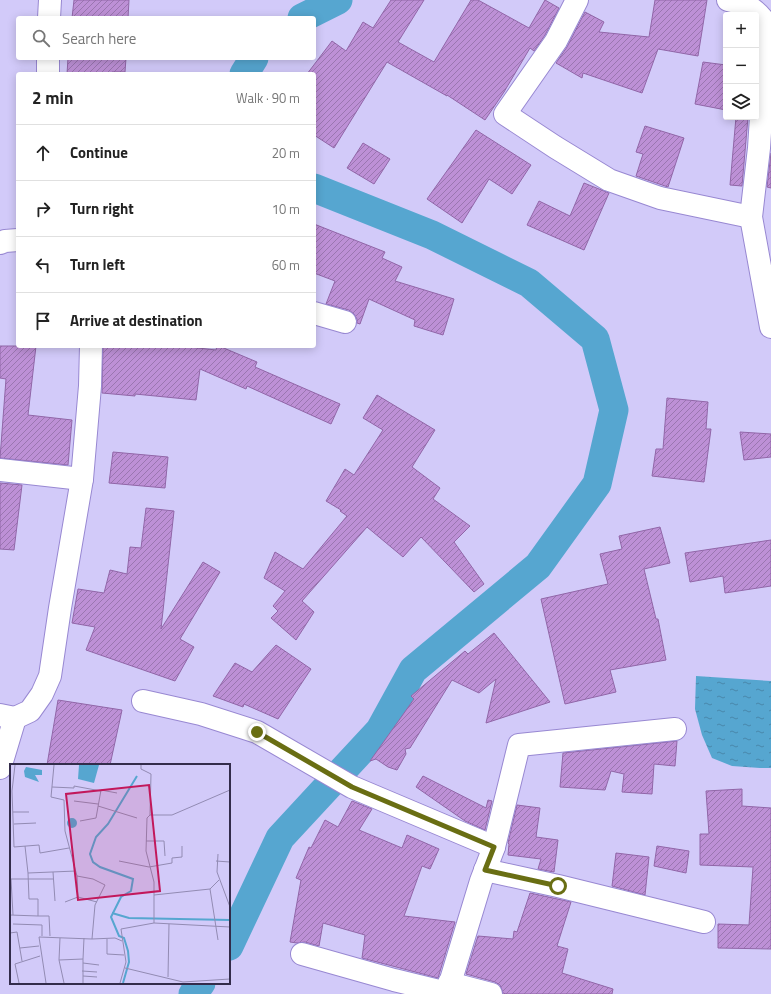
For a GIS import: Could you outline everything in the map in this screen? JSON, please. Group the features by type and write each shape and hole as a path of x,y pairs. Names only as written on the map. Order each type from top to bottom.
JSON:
{"street":[{"path":"49,16 50,0"},
{"path":"577,0 556,41 505,114 554,147 609,180 660,198 751,217"},
{"path":"728,0 740,2 758,12 769,24 759,148 751,217 766,270 771,327"},
{"path":"48,60 48,72"},
{"path":"0,244 5,241 16,240"},
{"path":"316,314 345,322"},
{"path":"0,768 7,717 30,711 42,694 50,676 82,479 92,348"},
{"path":"0,470 82,479"},
{"path":"143,701 201,714 257,732 352,787 494,847"},
{"path":"302,954 394,980 447,993 485,870 494,847 519,745 675,729"},
{"path":"485,870 558,886 704,922"},
{"path":"449,983 491,994"}],"water":[{"path":"696,676 771,681 771,768 732,766 712,758 702,735 695,709"}],"building":[{"path":"74,0 129,0 128,16 72,16"},
{"path":"391,0 424,0 398,42 434,62 471,0 478,0 529,28 545,0 559,8 545,35 534,51 530,48 504,92 485,120 447,95 387,62 334,148 316,136 316,72 309,72 332,41 346,51 363,22 373,28"},
{"path":"655,0 707,0 698,56 658,49 642,93 583,73 582,78 556,63 567,47 585,12 604,22 599,32 649,37"},
{"path":"68,60 126,60 125,72 67,72"},
{"path":"703,62 723,65 723,109 695,104"},
{"path":"736,120 748,120 742,186 730,185"},
{"path":"645,126 684,138 668,187 636,176 643,154 636,152"},
{"path":"476,130 531,165 512,194 489,179 462,223 427,199"},
{"path":"363,143 390,159 374,184 347,168"},
{"path":"771,153 771,188 767,187"},
{"path":"584,183 609,193 584,250 527,225 539,201 570,216"},
{"path":"316,225 385,252 382,258 402,267 395,281 454,299 443,335 414,326 415,320 369,299 360,324 357,323 357,319 354,314 349,310 326,304 335,281 316,274"},
{"path":"0,346 36,348 28,415 72,420 68,465 0,458 6,379 0,378"},
{"path":"103,348 198,348 216,350 216,348 224,348 257,362 255,367 340,404 331,424 247,386 246,389 200,369 196,400 135,394 135,396 102,393"},
{"path":"377,395 435,430 412,467 440,488 433,499 470,526 454,542 484,584 474,592 421,537 403,557 367,527 302,601 314,612 296,640 271,618 278,611 273,606 285,591 264,578 275,552 303,569 347,516 340,511 341,510 326,501 345,469 354,475 383,430 363,418"},
{"path":"667,398 708,402 706,429 711,429 704,482 652,476 656,449 663,449"},
{"path":"740,432 771,434 771,457 744,460"},
{"path":"113,452 168,457 165,488 109,483"},
{"path":"0,483 22,485 14,550 0,549"},
{"path":"146,508 174,511 161,629 203,562 220,572 180,639 194,647 175,681 86,650 95,627 72,623 78,589 104,593 110,570 127,574 130,547 141,548"},
{"path":"660,527 670,563 644,569 656,619 658,619 666,660 610,670 616,692 565,704 541,599 608,584 600,554 622,549 619,536"},
{"path":"771,540 771,586 725,593 723,576 690,582 685,553"},
{"path":"494,633 550,702 486,723 496,679 479,693 452,680 410,748 405,749 406,754 397,770 388,767 376,759 370,761 414,699 411,696 465,651 468,654"},
{"path":"276,645 311,669 278,719 244,704 243,707 213,696 235,663 252,672"},
{"path":"58,700 122,710 110,764 47,764"},
{"path":"677,741 675,766 654,764 652,794 622,792 624,774 611,771 605,790 560,787 563,753"},
{"path":"423,776 486,808 488,800 492,801 485,830 465,821 416,787"},
{"path":"742,789 742,806 771,808 771,949 718,948 718,924 749,925 753,867 700,865 700,834 709,834 706,791"},
{"path":"352,801 372,809 359,830 402,848 407,835 439,849 430,869 422,866 404,916 455,922 438,978 362,958 365,935 323,923 319,946 305,942 290,942 301,880 296,878 309,847 311,848 325,820 338,827"},
{"path":"517,805 540,808 536,837 558,840 554,872 538,869 541,859 508,855 508,843"},
{"path":"657,846 689,851 686,873 654,866"},
{"path":"616,853 649,857 645,895 612,886"},
{"path":"530,893 571,902 557,946 568,949 562,973 613,989 612,994 506,994 503,993 500,985 495,982 466,974 478,936 513,939 514,931 517,932"}],"waterway":[{"path":"306,16 338,0"},
{"path":"245,72 253,60"},
{"path":"230,944 280,838 380,730 413,670 538,566 597,484 614,410 595,339 529,283 432,235 316,189"},
{"path":"193,994 200,984"}],"route":[{"path":"257,732 352,787 494,847 485,870 558,886"}]}
